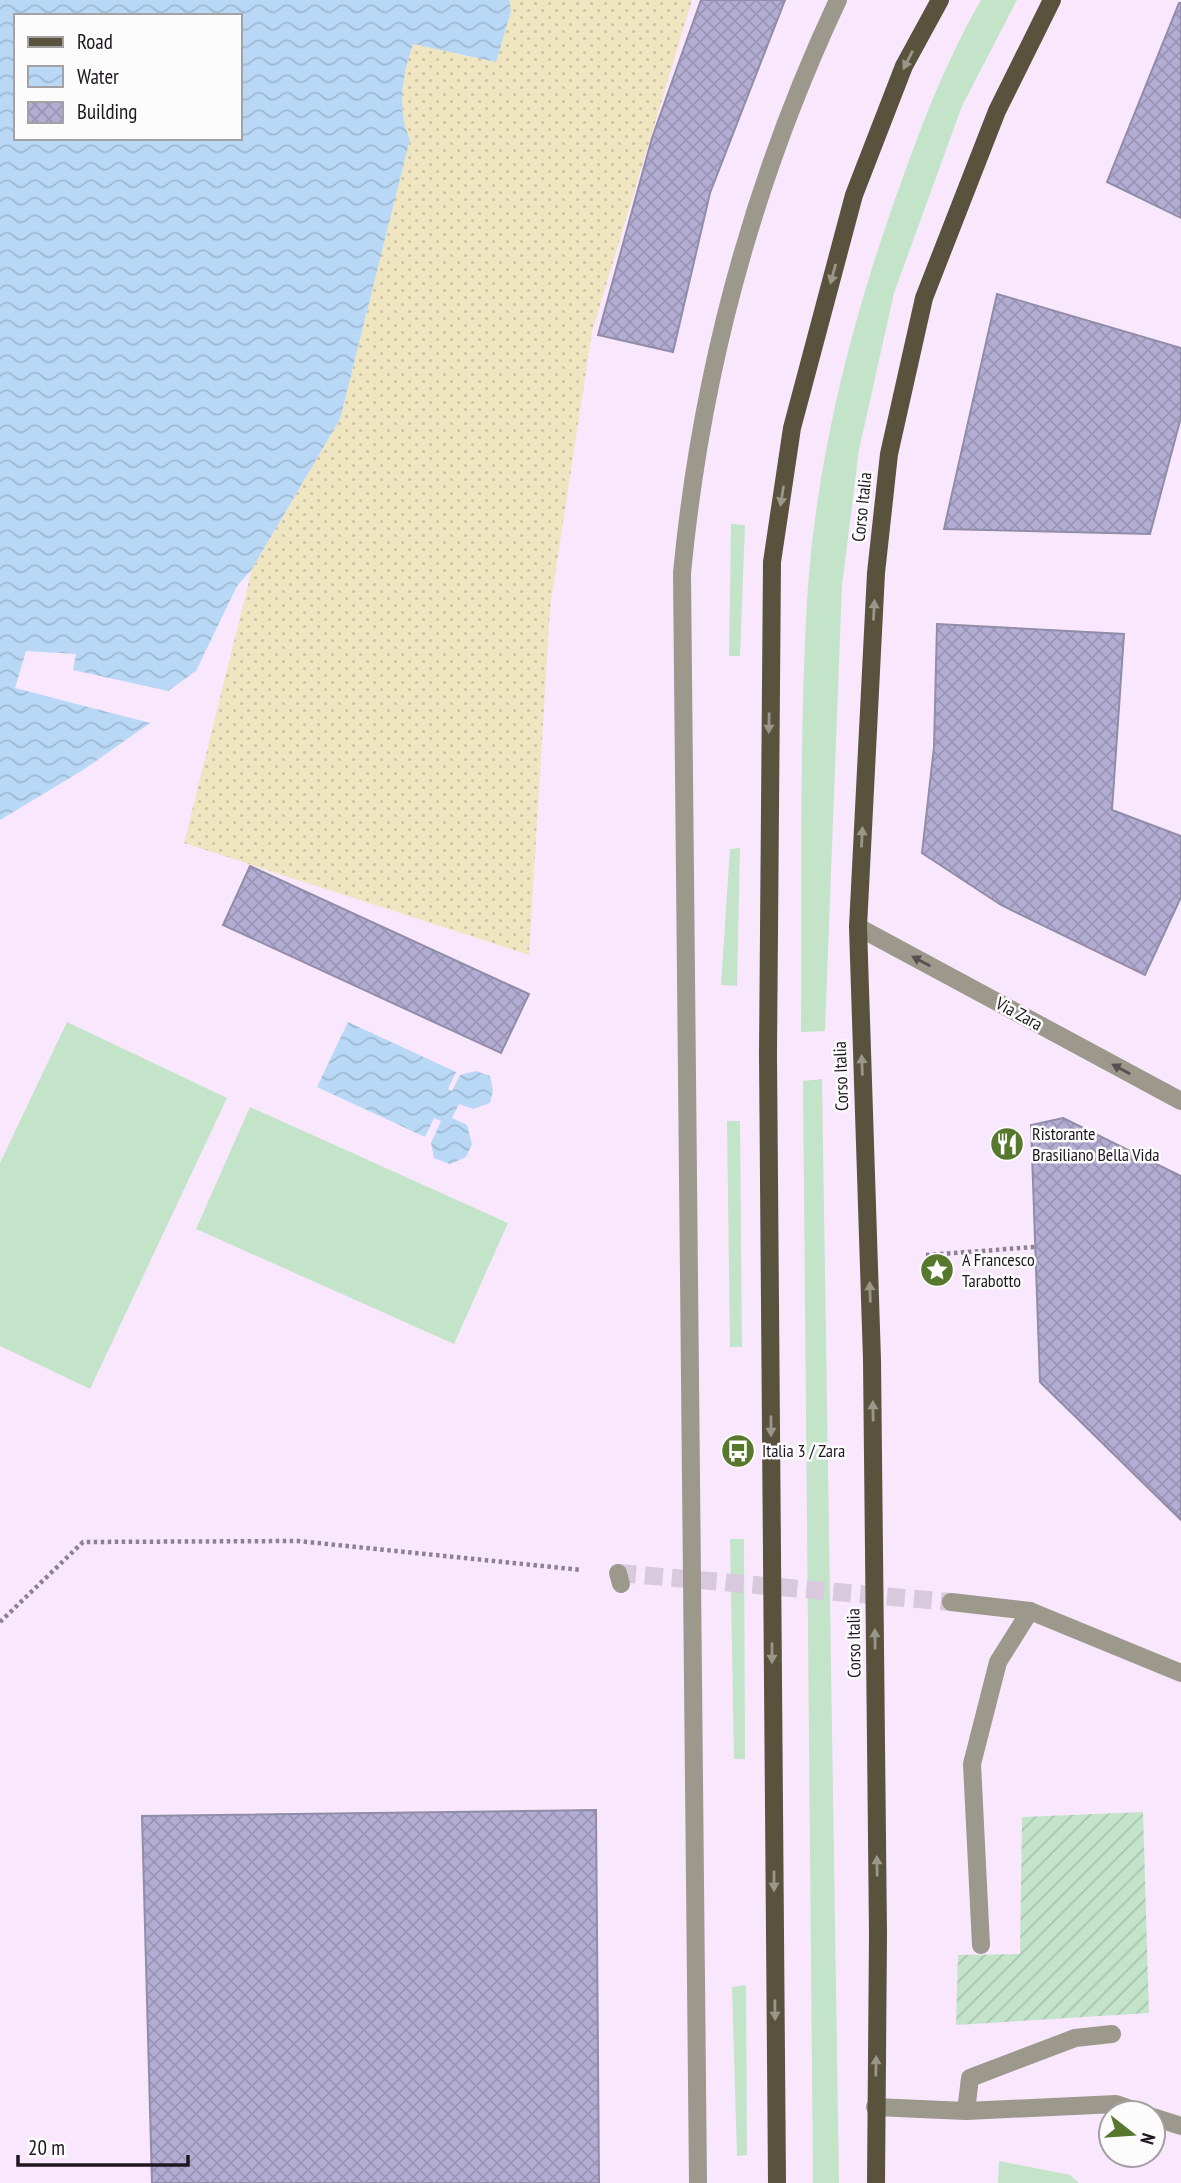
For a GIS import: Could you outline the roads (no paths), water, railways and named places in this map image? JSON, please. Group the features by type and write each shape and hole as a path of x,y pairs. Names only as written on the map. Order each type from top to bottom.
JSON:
{"main road":[{"path":"777,2183 767,849 772,562 792,428 854,195 904,66 940,0"},
{"name":"Corso Italia","path":"876,2183 878,1934 872,1360 858,927 876,573 889,454 924,298 997,111 1052,0"}],"street":[{"path":"698,2183 697,1948 687,1354 682,573 689,502 713,366 747,233 820,39 838,0"},
{"name":"Via Zara","path":"858,927 1181,1101"},
{"path":"951,1602 1030,1611 1181,1673"},
{"path":"981,1945 972,1764 998,1662 1030,1611"},
{"path":"966,2111 970,2078 1075,2038 1112,2034"},
{"path":"875,2107 966,2111 1097,2105"}],"water":[{"path":"0,0 509,0 511,11 496,62 413,44 402,92 403,117 410,139 340,419 252,569 237,586 196,671 168,691 73,670 76,654 26,651 15,688 150,723 83,770 0,820"},
{"path":"348,1022 456,1072 448,1089 452,1091 460,1075 476,1071 490,1076 493,1090 490,1103 473,1109 459,1104 452,1118 467,1125 472,1144 466,1157 450,1164 434,1158 431,1143 441,1121 434,1118 425,1137 317,1087"}],"tunnel":[{"path":"618,1573 951,1602"}],"place":[{"name":"Ristorante Brasiliano Bella Vida","path":"1007,1144"},
{"name":"A Francesco Tarabotto","path":"937,1270"},
{"name":"Italia 3 / Zara","path":"738,1451"}]}
